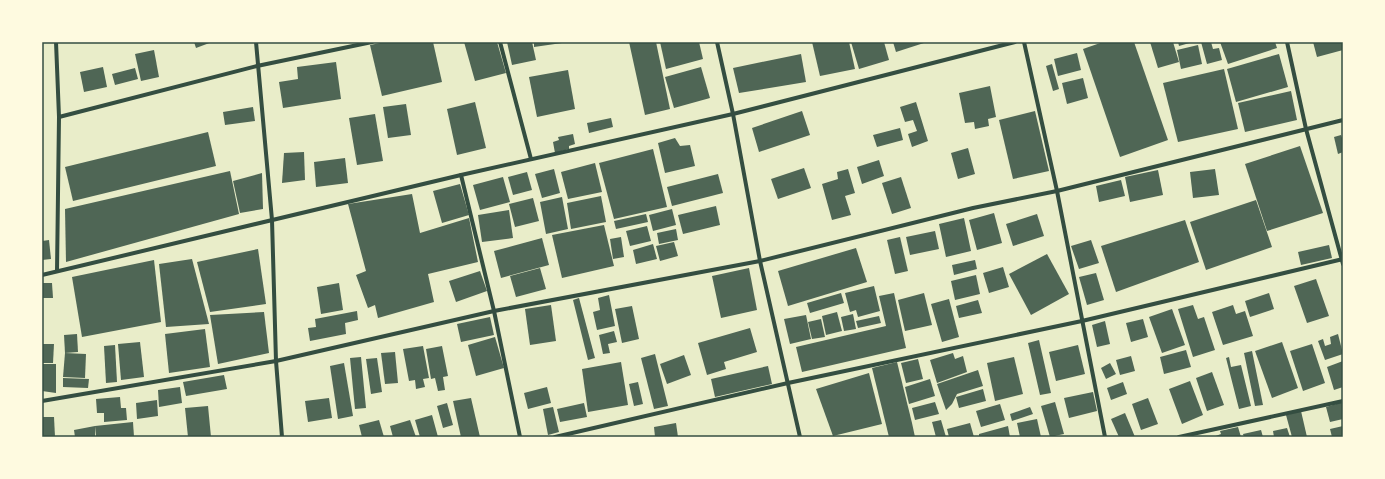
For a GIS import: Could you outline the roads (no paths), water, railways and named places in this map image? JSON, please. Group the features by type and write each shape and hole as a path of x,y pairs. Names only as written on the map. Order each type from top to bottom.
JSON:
{"street":[{"path":"56,42 59,117 57,271"},
{"path":"256,42 272,220 276,361 282,437"},
{"path":"59,117 258,66 372,42"},
{"path":"500,42 531,159"},
{"path":"717,42 733,114 760,261 800,437"},
{"path":"42,275 461,175 733,114 1015,42"},
{"path":"1024,42 1057,191 1105,437"},
{"path":"555,437 788,383 1082,321 1343,260 1306,129 1287,42"},
{"path":"42,401 276,361 494,311 760,261 965,210 1057,191 1343,120"},
{"path":"461,175 494,311 520,437"},
{"path":"1179,437 1343,401"}]}
